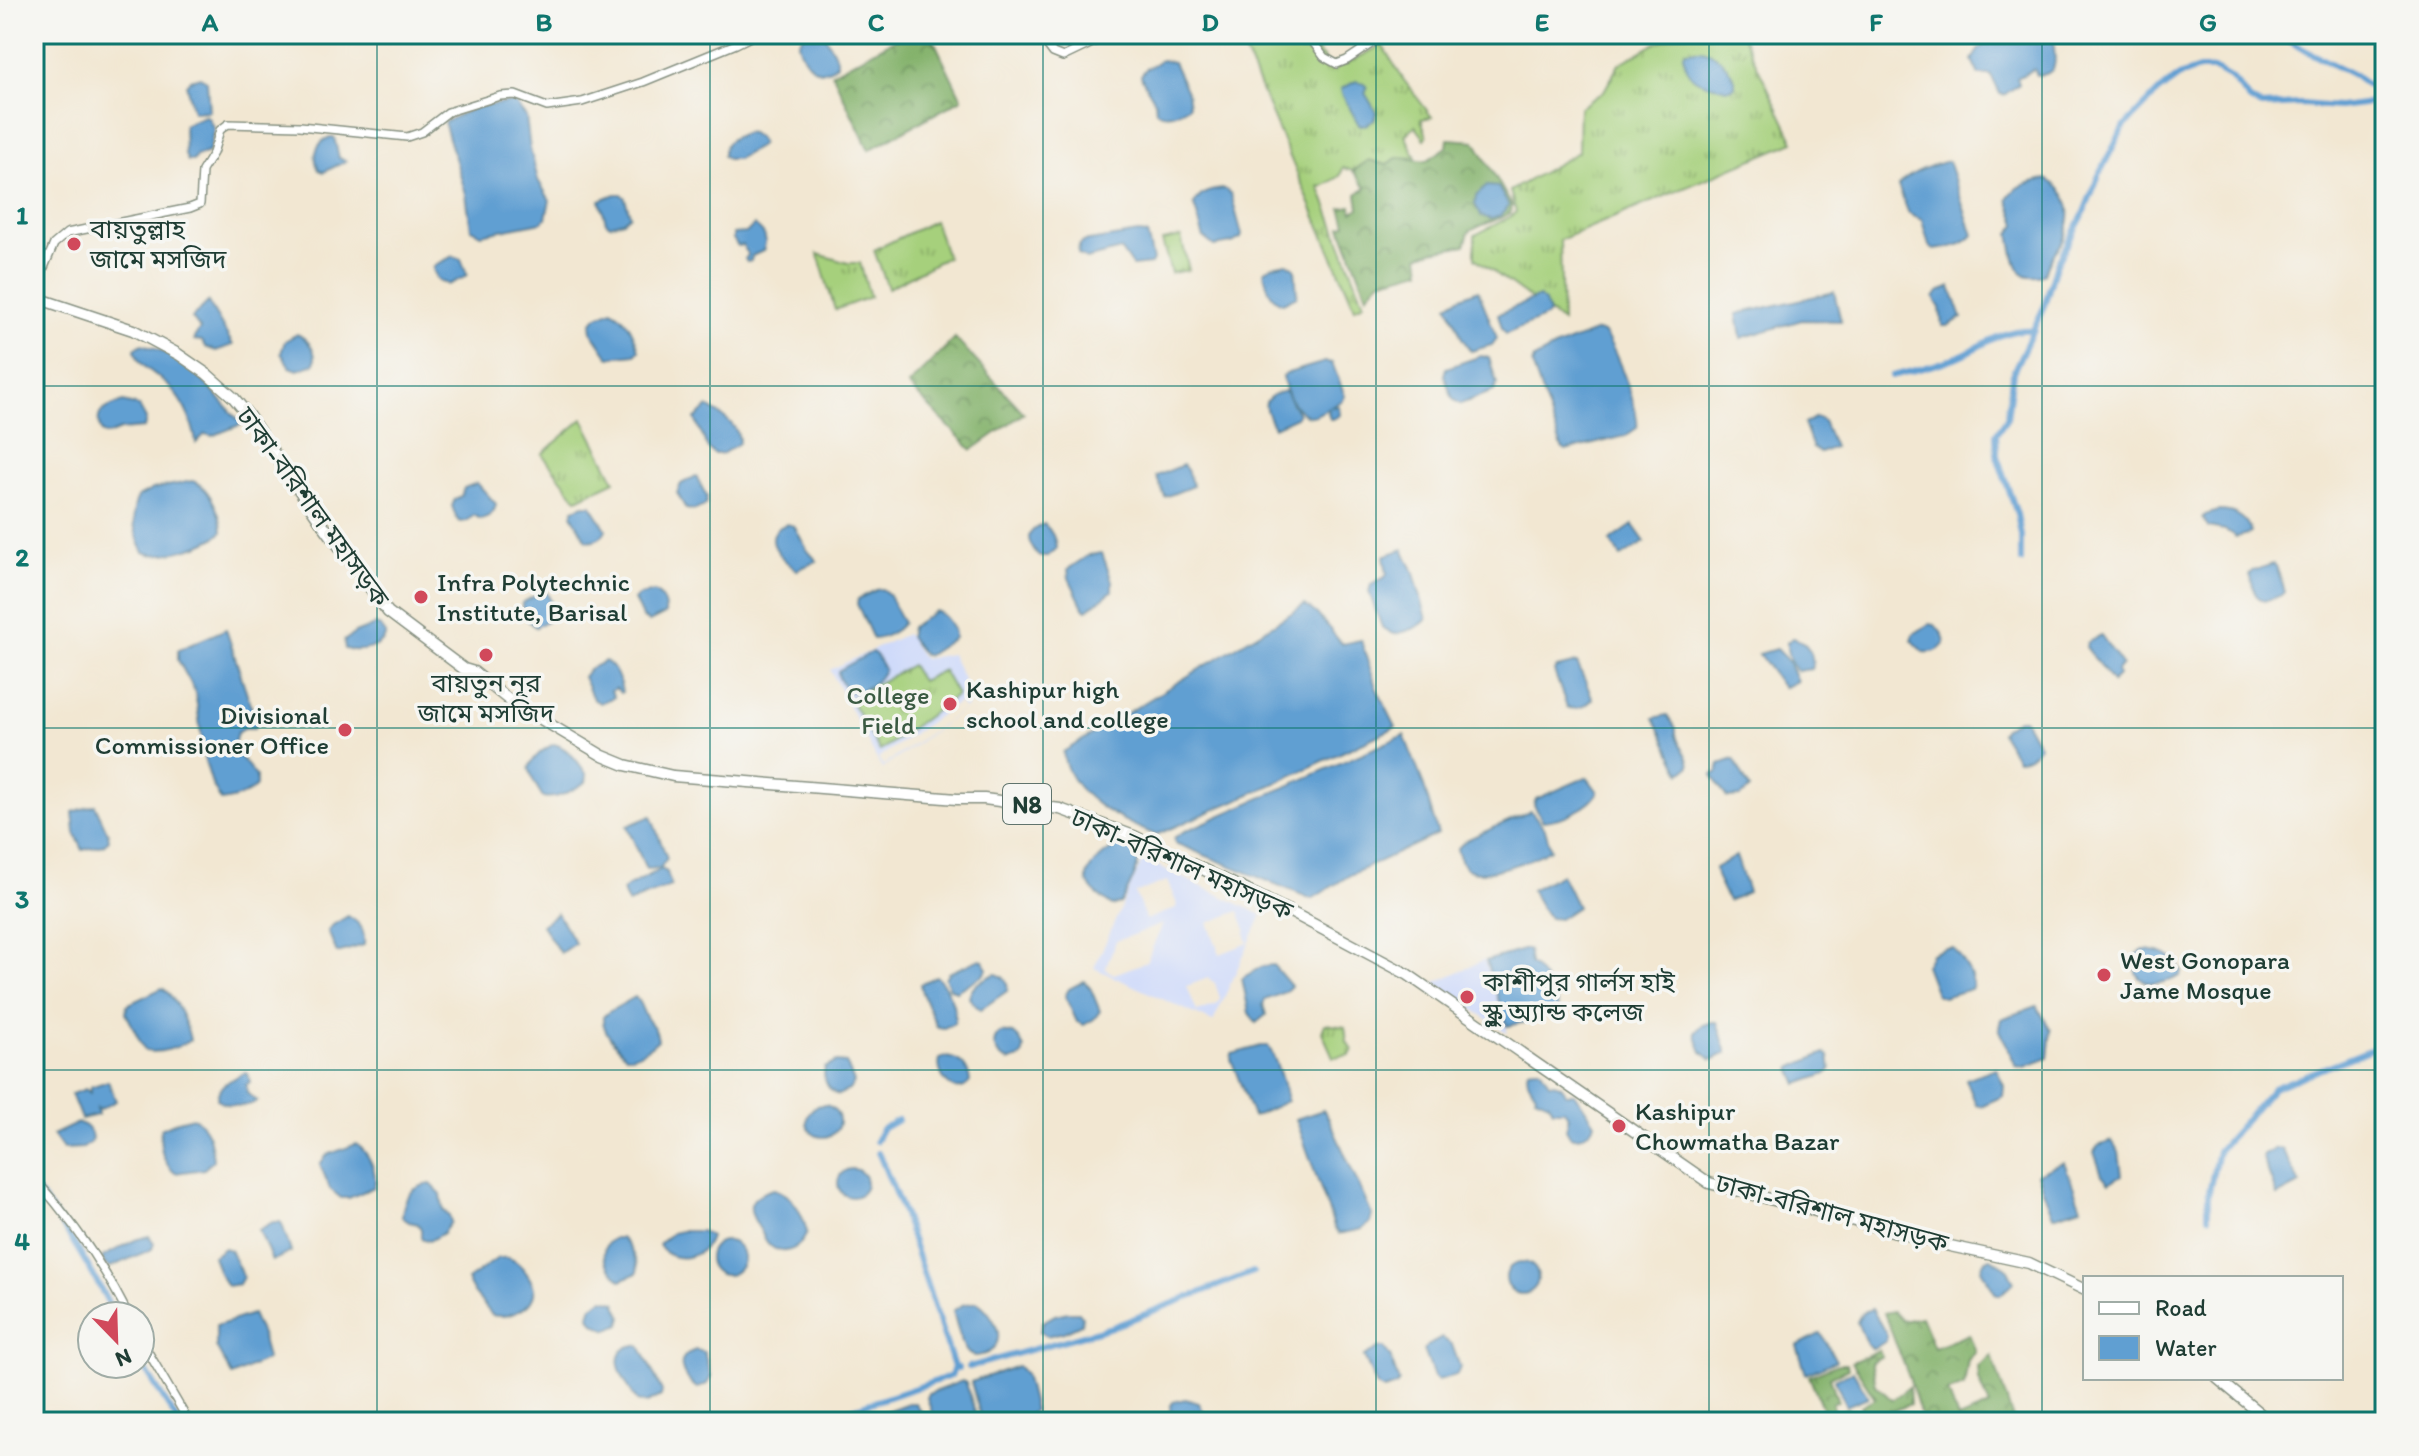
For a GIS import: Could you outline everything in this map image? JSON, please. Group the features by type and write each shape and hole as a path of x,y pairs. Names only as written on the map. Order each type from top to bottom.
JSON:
{"highway":[{"name":"ঢাকা-বরিশাল মহাসড়ক","path":"34,297 133,330 207,374 248,415 321,522 388,612 509,700 603,756 625,765 673,776 984,799 1060,809 1160,848 1283,908 1407,974 1709,1183 1950,1246 2029,1263 2083,1289"},
{"path":"2219,1380 2270,1422"}],"street":[{"path":"34,291 54,244 67,233 200,204 202,171 213,153 220,130 228,124 300,126 407,137 422,132 448,112 500,96 515,95 547,107 582,102 643,82 756,34"},
{"path":"1039,34 1053,53 1063,57 1111,34"},
{"path":"1307,34 1324,57 1337,64 1386,34"},
{"path":"34,1178 69,1217 121,1300"},
{"path":"156,1365 189,1422"}],"shaded area":[{"path":"906,634 923,659 951,654 969,692 967,707 882,769 830,670","holes":["921,681 880,750 850,699","959,702 964,709 883,766 878,758"]},
{"path":"1143,859 1262,915 1213,1022 1094,968","holes":["1167,881 1176,908 1146,920 1135,893","1239,911 1248,943 1220,954 1208,923","1163,924 1146,962 1114,974 1105,969 1116,941","1208,978 1215,983 1219,1002 1197,1012 1187,986"]},
{"name":"কাশীপুর গার্লস হাই স্কুল অ্যান্ড কলেজ","path":"1484,960 1508,1033 1434,983"}],"green space":[{"path":"905,34 931,34 962,99 869,150 832,73"},
{"path":"1237,34 1302,34 1328,64 1342,66 1382,45 1432,117 1421,119 1427,136 1425,139 1415,126 1405,135 1416,158 1398,157 1387,165 1369,161 1353,171 1343,168 1340,176 1319,186 1364,303 1355,308"},
{"path":"1681,34 1742,34 1794,142 1560,240 1562,322 1475,258 1475,235 1516,212 1510,191 1578,152 1579,108 1604,91 1619,64 1658,42"},
{"path":"1448,139 1475,141 1512,206 1510,213 1469,232 1465,245 1419,256 1421,270 1380,281 1367,295 1341,227 1346,224 1341,208 1351,206 1353,212 1359,208 1357,194 1366,188 1353,171 1369,160 1387,165 1398,157 1426,161 1447,147"},
{"path":"934,221 947,257 888,288 874,250"},
{"path":"1181,237 1189,270 1171,273 1162,241"},
{"path":"818,254 848,263 860,263 870,297 835,310"},
{"path":"955,338 1024,413 972,450 908,385"},
{"path":"583,419 615,481 577,499 542,454"},
{"name":"College Field","path":"911,665 921,681 943,670 957,695 880,751 850,699"},
{"path":"1325,1024 1345,1027 1347,1042 1353,1050 1350,1055 1333,1057 1322,1032"},
{"path":"1893,1311 1902,1321 1921,1317 1934,1348 1969,1334 1976,1352 1968,1360 1964,1386 1948,1392 1958,1419 1990,1406 1979,1380 1978,1366 1992,1356 2014,1422 1923,1422 1884,1313"},
{"path":"1879,1350 1882,1356 1871,1362 1876,1385 1892,1400 1909,1387 1910,1404 1867,1422 1828,1422 1809,1376 1838,1364 1847,1364 1848,1369 1830,1377 1838,1402 1832,1403 1835,1414 1847,1409 1857,1421 1864,1414 1861,1406 1875,1398 1852,1362"}],"water":[{"path":"804,34 824,34 837,64 824,71 812,67 798,43"},
{"path":"1997,34 2054,34 2054,67 2046,74 2037,75 2034,69 2017,78 2019,84 2004,95 2000,94 1991,75 1979,75 1972,60 1979,49 1998,37"},
{"path":"1686,51 1709,52 1719,59 1735,79 1735,87 1725,89 1693,78 1683,55"},
{"path":"1161,60 1173,62 1187,92 1189,106 1169,115 1156,111 1155,101 1141,75"},
{"path":"200,77 207,81 209,111 193,112 186,84"},
{"path":"1356,81 1364,83 1367,88 1365,93 1377,113 1375,119 1366,125 1359,125 1342,94 1341,89"},
{"path":"514,102 526,117 538,180 550,200 546,218 542,222 481,234 471,229 466,194 444,122 476,107"},
{"path":"208,117 214,129 209,152 188,161 184,125"},
{"path":"748,132 758,137 761,144 758,147 737,159 723,156 727,142"},
{"path":"334,137 339,158 346,161 324,172 319,170 316,155 321,143"},
{"path":"1948,161 1973,235 1960,244 1934,250 1929,246 1922,220 1909,214 1898,186 1914,173"},
{"path":"2047,179 2066,198 2069,222 2063,241 2043,275 2026,275 2015,258 2010,234 2017,224 2008,199 2019,187"},
{"path":"1487,186 1498,187 1509,206 1500,216 1491,219 1481,216 1475,204 1476,196"},
{"path":"1225,189 1231,194 1242,235 1232,243 1214,246 1204,238 1194,205 1206,192"},
{"path":"615,194 625,198 630,215 610,225 606,222 600,200"},
{"path":"754,225 761,230 765,242 763,251 747,262 745,259 748,255 743,245 738,246 733,234 746,233"},
{"path":"1147,234 1153,260 1151,264 1132,266 1121,250 1086,259 1078,254 1079,245 1083,242"},
{"path":"453,256 461,259 467,274 448,285 437,279 433,269"},
{"path":"1287,263 1295,268 1297,296 1283,303 1271,295 1264,271"},
{"path":"1951,287 1962,318 1942,326 1940,308 1934,298 1938,292"},
{"path":"1478,290 1497,338 1492,345 1471,351 1448,305"},
{"path":"1834,292 1841,321 1802,320 1741,338 1737,314"},
{"path":"1539,297 1545,302 1549,314 1506,334 1498,314"},
{"path":"208,302 233,345 216,351 205,347 202,341 194,340 200,329 192,318"},
{"path":"612,310 622,317 632,332 639,350 635,354 609,357 592,332 591,323 596,317"},
{"path":"1597,331 1606,336 1622,369 1635,409 1637,428 1625,436 1566,451 1562,448 1532,365 1534,359 1556,347"},
{"path":"297,334 311,346 315,355 314,364 298,370 290,367 281,353 285,341"},
{"path":"142,344 186,365 242,424 212,436 205,434 196,443 181,401 139,360 135,349"},
{"path":"1481,356 1489,358 1497,384 1494,391 1460,404 1453,399 1444,375 1446,368"},
{"path":"1325,362 1332,363 1345,396 1331,407 1339,406 1340,415 1333,419 1330,419 1329,408 1311,416 1300,411 1289,395 1283,376"},
{"path":"1285,391 1298,414 1274,427 1267,414 1267,400"},
{"path":"123,402 139,406 146,419 144,428 120,430 108,435 102,433 99,420 102,412"},
{"path":"708,407 729,422 739,437 739,443 722,454 714,454 708,449 695,419"},
{"path":"1816,417 1823,421 1834,447 1820,453 1813,448 1804,424"},
{"path":"1183,465 1193,486 1165,497 1156,476"},
{"path":"696,476 707,497 706,504 697,509 686,509 677,493 681,484"},
{"path":"192,481 204,488 213,502 222,532 207,542 184,550 161,554 144,552 134,525 138,497 153,489"},
{"path":"477,483 496,504 494,510 486,517 480,519 474,515 460,522 452,506 455,499 461,496 464,488"},
{"path":"591,505 606,529 595,540 586,540 572,515 574,509"},
{"path":"2218,511 2239,516 2251,532 2236,537 2225,530 2208,527 2203,518"},
{"path":"787,524 794,526 817,561 797,570 784,560 773,540 778,528"},
{"path":"1044,524 1053,535 1056,549 1048,556 1038,556 1029,537 1033,530"},
{"path":"1633,525 1645,542 1621,557 1610,541"},
{"path":"1403,549 1413,570 1427,619 1408,631 1394,634 1382,627 1369,592 1371,584 1387,574 1384,556"},
{"path":"1102,553 1112,581 1112,591 1087,610 1069,578 1068,569 1089,555"},
{"path":"2273,564 2285,592 2264,601 2257,596 2249,575"},
{"path":"882,589 888,594 903,623 890,634 873,639 857,604 858,599"},
{"path":"544,591 557,615 536,627 526,617 522,603"},
{"path":"654,592 663,601 665,614 649,622 642,617 634,600"},
{"path":"1305,605 1317,614 1342,644 1361,640 1376,687 1396,727 1156,835 1112,814 1085,794 1074,781 1063,752"},
{"path":"935,611 949,622 954,638 928,655 923,654 909,637 911,627"},
{"path":"1929,624 1935,625 1945,643 1936,651 1924,652 1912,640 1914,634"},
{"path":"375,625 386,634 380,644 363,650 345,649 344,641"},
{"path":"226,629 257,725 237,733 233,748 256,776 256,786 240,796 221,801 205,761 195,691 178,660 178,650"},
{"path":"2101,635 2122,665 2112,682 2086,647 2087,643"},
{"path":"1793,638 1809,650 1811,669 1797,671 1792,665 1787,642"},
{"path":"1776,649 1788,661 1797,681 1783,688 1759,654"},
{"path":"872,652 884,669 882,674 869,686 848,692 838,671"},
{"path":"605,661 617,675 622,692 616,688 611,691 614,697 600,703 593,699 583,677 589,669"},
{"path":"1577,663 1593,699 1581,707 1570,708 1554,671"},
{"path":"1667,715 1676,728 1677,739 1689,761 1690,766 1681,773 1654,718"},
{"path":"2018,719 2024,719 2039,746 2030,756 2020,759 2017,759 2001,733"},
{"path":"1404,735 1438,834 1350,875 1312,899 1175,843 1174,838 1183,832"},
{"path":"554,744 577,761 587,775 586,782 560,796 549,798 543,797 529,768 539,754"},
{"path":"1734,759 1750,789 1740,797 1727,798 1712,775 1718,772 1720,764"},
{"path":"1587,777 1598,792 1589,803 1574,812 1543,821 1534,805 1536,799"},
{"path":"95,805 109,840 103,845 83,850 75,833 73,812"},
{"path":"1531,811 1545,829 1551,849 1521,863 1494,870 1472,871 1465,867 1457,849 1466,840"},
{"path":"651,816 667,858 660,868 646,869 627,826"},
{"path":"1124,843 1138,851 1139,859 1121,903 1112,906 1092,889 1088,883 1088,872 1101,857"},
{"path":"1736,856 1748,892 1728,901 1715,868"},
{"path":"661,869 667,872 671,886 628,903 623,892 625,888"},
{"path":"1561,874 1577,907 1559,919 1550,918 1531,890"},
{"path":"557,913 575,943 560,953 542,925"},
{"path":"348,916 361,928 364,945 337,953 328,931"},
{"path":"1953,948 1960,956 1973,985 1971,989 1943,997 1936,994 1925,965 1931,954"},
{"path":"1526,949 1530,964 1547,984 1558,1008 1539,1019 1507,1026 1486,961"},
{"path":"2144,950 2171,958 2182,972 2180,976 2154,983 2140,979 2135,965 2137,954"},
{"path":"980,959 987,969 983,975 956,991 950,988 945,978 948,973"},
{"path":"1273,965 1291,986 1285,992 1265,1000 1266,1015 1256,1023 1249,1013 1242,978 1263,966"},
{"path":"996,974 1006,980 1007,991 980,1010 969,998 970,993 979,983"},
{"path":"936,976 948,991 955,1017 954,1023 944,1028 937,1027 920,984"},
{"path":"1084,981 1091,989 1100,1011 1084,1025 1077,1022 1065,996 1069,989"},
{"path":"162,988 176,1004 190,1040 169,1050 145,1051 126,1013 127,1005"},
{"path":"635,997 655,1029 658,1040 639,1053 626,1056 607,1033 603,1017"},
{"path":"2037,1006 2051,1030 2048,1058 2025,1067 2016,1066 1999,1028 2001,1019"},
{"path":"1717,1022 1727,1053 1712,1060 1702,1052 1695,1033 1701,1026"},
{"path":"1000,1033 1009,1033 1018,1038 1024,1048 1022,1057 1011,1061 998,1054 995,1041"},
{"path":"1268,1046 1270,1050 1287,1101 1253,1117 1231,1059 1232,1054"},
{"path":"1825,1053 1829,1056 1831,1070 1798,1084 1791,1068"},
{"path":"945,1057 959,1061 966,1068 970,1082 964,1087 953,1087 944,1078 939,1066 940,1059"},
{"path":"836,1062 846,1063 854,1082 849,1090 838,1095 829,1087 824,1076 825,1068"},
{"path":"1540,1068 1549,1083 1560,1085 1566,1094 1574,1094 1581,1102 1595,1123 1587,1133 1570,1136 1566,1129 1569,1116 1564,1110 1553,1110 1549,1103 1535,1097 1527,1073 1528,1069"},
{"path":"1996,1068 2004,1086 2003,1096 1981,1106 1976,1105 1966,1079"},
{"path":"247,1073 250,1082 246,1085 247,1093 257,1101 237,1106 217,1099 223,1085"},
{"path":"108,1081 116,1101 99,1110 97,1108 98,1115 81,1119 71,1094 86,1089 90,1093 90,1087"},
{"path":"823,1105 834,1110 839,1121 834,1132 823,1137 812,1132 807,1121 812,1110"},
{"path":"1323,1110 1372,1215 1370,1223 1362,1229 1339,1234 1335,1229 1296,1119"},
{"path":"193,1117 206,1131 213,1160 204,1169 175,1173 162,1153 161,1129"},
{"path":"78,1123 89,1130 91,1142 83,1148 63,1149 53,1135"},
{"path":"2112,1141 2119,1152 2122,1175 2109,1183 2102,1175 2094,1152 2098,1146"},
{"path":"356,1144 371,1163 374,1187 349,1198 341,1198 330,1189 320,1164 327,1155"},
{"path":"2276,1148 2282,1149 2300,1184 2277,1196 2262,1156"},
{"path":"2064,1162 2081,1207 2053,1216 2037,1174"},
{"path":"852,1169 862,1173 866,1183 862,1193 852,1197 842,1193 838,1183 842,1173"},
{"path":"431,1184 441,1194 443,1210 451,1222 443,1233 429,1241 421,1238 418,1224 402,1217 409,1194 418,1187"},
{"path":"774,1189 792,1200 807,1232 797,1246 788,1251 777,1250 768,1244 751,1210 753,1200"},
{"path":"273,1222 282,1224 291,1252 272,1261 259,1230"},
{"path":"701,1231 710,1236 702,1250 687,1257 671,1256 664,1252 660,1243 672,1233"},
{"path":"149,1236 154,1243 152,1249 111,1267 105,1265 104,1256"},
{"path":"614,1238 624,1241 636,1264 637,1273 621,1280 607,1264 604,1254 608,1243"},
{"path":"726,1241 738,1246 743,1258 738,1270 726,1275 714,1270 709,1258 714,1246"},
{"path":"224,1248 230,1250 243,1277 239,1284 227,1286 219,1273 213,1256"},
{"path":"498,1258 515,1261 527,1274 534,1290 528,1305 504,1316 492,1315 467,1280"},
{"path":"1991,1258 2007,1268 2014,1282 2000,1295 1995,1293 1981,1269 1984,1261"},
{"path":"1522,1262 1533,1267 1538,1278 1533,1289 1522,1294 1511,1289 1506,1278 1511,1267"},
{"path":"603,1299 616,1302 622,1316 620,1324 607,1330 594,1323 589,1315 592,1306"},
{"path":"977,1302 994,1320 998,1339 991,1351 975,1356 968,1353 963,1345 953,1311 962,1305"},
{"path":"1872,1309 1887,1336 1886,1341 1873,1349 1867,1345 1857,1322 1862,1312"},
{"path":"1068,1312 1079,1312 1081,1324 1047,1336 1040,1331 1043,1322"},
{"path":"252,1314 267,1359 232,1376 216,1347 216,1326"},
{"path":"1821,1333 1836,1361 1806,1374 1797,1346"},
{"path":"1442,1338 1452,1345 1460,1367 1457,1375 1438,1380 1424,1350"},
{"path":"640,1346 662,1391 661,1396 647,1403 637,1401 618,1361 625,1348"},
{"path":"1384,1348 1390,1356 1399,1382 1384,1390 1377,1386 1364,1357"},
{"path":"696,1350 704,1352 711,1377 707,1384 697,1388 682,1368 684,1357"},
{"path":"1018,1366 1025,1374 1034,1410 1017,1421 982,1422 971,1382"},
{"path":"1853,1371 1868,1397 1846,1406 1835,1379"},
{"path":"962,1381 966,1383 978,1422 935,1422 928,1394"},
{"path":"1185,1399 1199,1403 1209,1422 1171,1422 1170,1407 1173,1402"},
{"path":"915,1403 927,1422 857,1422"}],"waterway":[{"path":"2280,34 2355,76 2385,98"},
{"path":"2021,561 2017,514 1997,456 1996,434 2007,418 2013,372 2043,309 2057,263 2123,128 2158,92 2181,75 2199,69 2214,69 2232,79 2250,100 2261,106 2302,104 2338,107 2385,98"},
{"path":"1892,376 1963,355 2011,332 2034,330"},
{"path":"2208,1217 2208,1196 2218,1151 2273,1088 2385,1044"},
{"path":"876,1141 882,1129 898,1120"},
{"path":"878,1152 903,1212 954,1367 958,1368"},
{"path":"34,1188 78,1250 107,1300"},
{"path":"969,1367 1112,1327 1253,1272"},
{"path":"814,1422 951,1376 954,1367"},
{"path":"152,1380 178,1422"}],"place":[{"name":"বায়তুল্লাহ জামে মসজিদ","path":"74,244"},
{"name":"Infra Polytechnic Institute, Barisal","path":"421,597"},
{"name":"বায়তুন নূর জামে মসজিদ","path":"486,655"},
{"name":"Kashipur high school and college","path":"950,704"},
{"name":"Divisional Commissioner Office","path":"345,730"},
{"name":"West Gonopara Jame Mosque","path":"2104,975"},
{"name":"কাশীপুর গার্লস হাই স্কুল অ্যান্ড কলেজ","path":"1467,997"},
{"name":"Kashipur Chowmatha Bazar","path":"1619,1126"}]}
